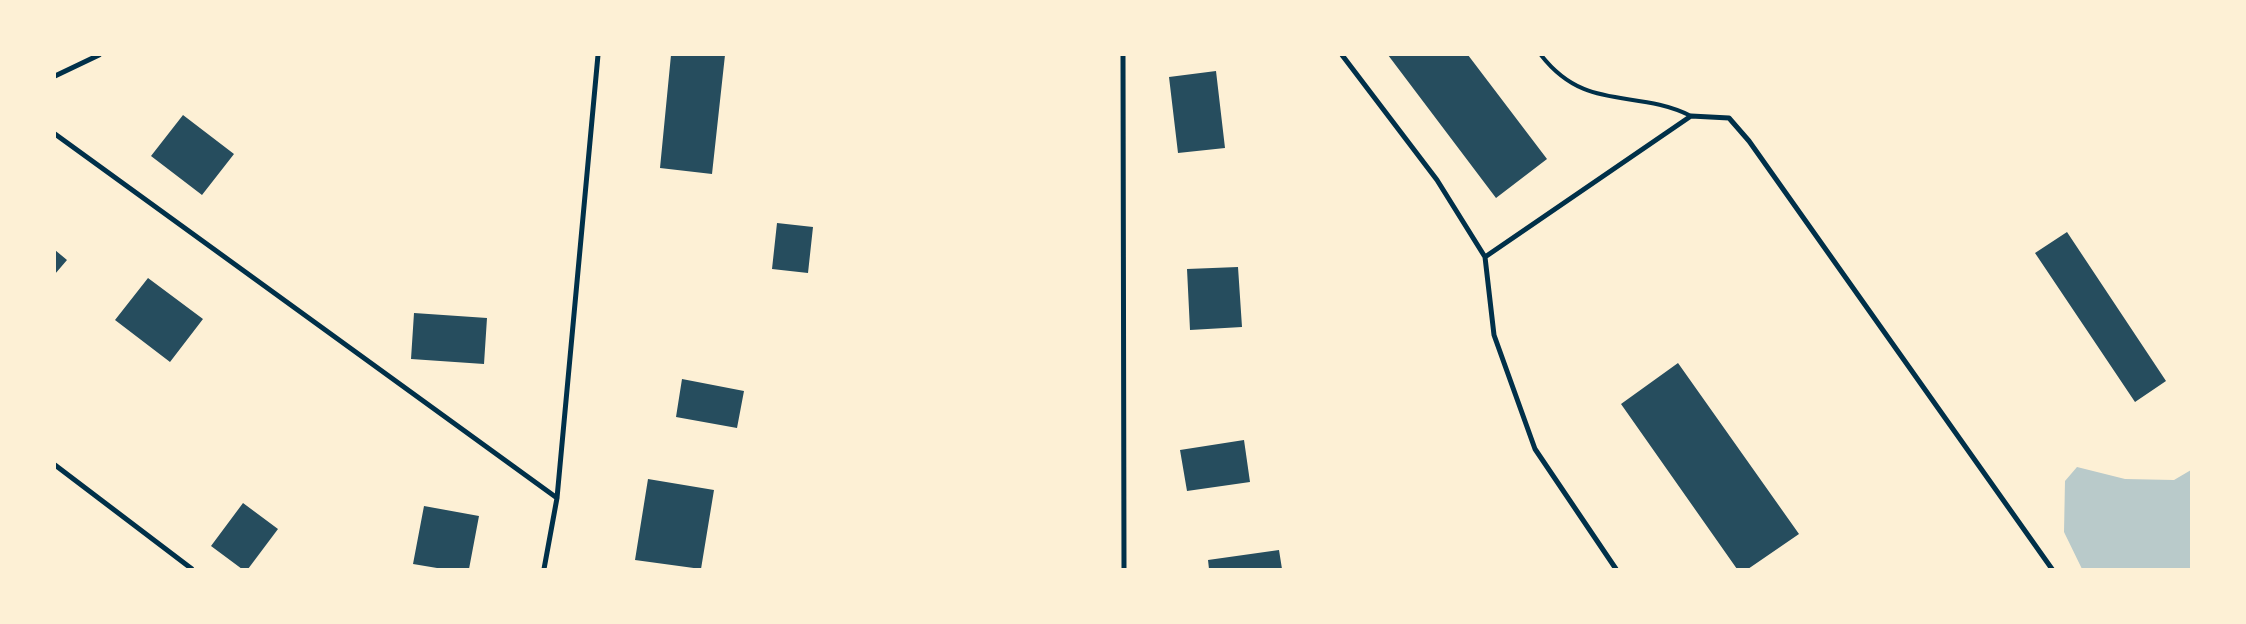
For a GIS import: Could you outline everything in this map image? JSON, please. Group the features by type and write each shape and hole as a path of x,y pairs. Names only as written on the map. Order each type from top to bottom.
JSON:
{"street":[{"path":"55,76 99,55"},
{"path":"544,569 556,498 598,55"},
{"path":"1123,55 1124,569"},
{"path":"1342,55 1437,180 1485,257 1494,334 1534,449 1616,569"},
{"path":"1485,257 1691,116 1728,118 1749,141 2052,569"},
{"path":"55,134 556,498"},
{"path":"55,466 192,569"}],"lane":[{"path":"1542,55 1565,80 1593,94 1673,107 1691,116"}],"shaded area":[{"path":"2077,467 2125,479 2174,480 2191,470 2191,569 2082,569 2064,532 2065,481"}],"building":[{"path":"671,55 725,55 712,174 660,168"},
{"path":"1388,55 1468,55 1547,159 1496,198"},
{"path":"1216,71 1225,148 1178,153 1169,77"},
{"path":"183,115 234,154 202,195 151,156"},
{"path":"777,223 813,227 808,273 772,269"},
{"path":"2067,232 2166,381 2135,402 2035,253"},
{"path":"55,250 67,260 55,274"},
{"path":"1238,267 1242,327 1190,330 1187,269"},
{"path":"148,278 203,319 170,362 115,320"},
{"path":"414,313 487,318 484,364 411,359"},
{"path":"1678,363 1799,534 1748,569 1737,569 1621,404"},
{"path":"682,379 744,391 737,428 676,417"},
{"path":"1244,440 1250,482 1187,491 1180,450"},
{"path":"648,479 714,490 701,569 635,560"},
{"path":"243,503 278,529 248,569 242,569 211,546"},
{"path":"424,506 479,516 469,569 443,569 413,564"},
{"path":"1279,550 1282,569 1209,569 1208,560"}]}
